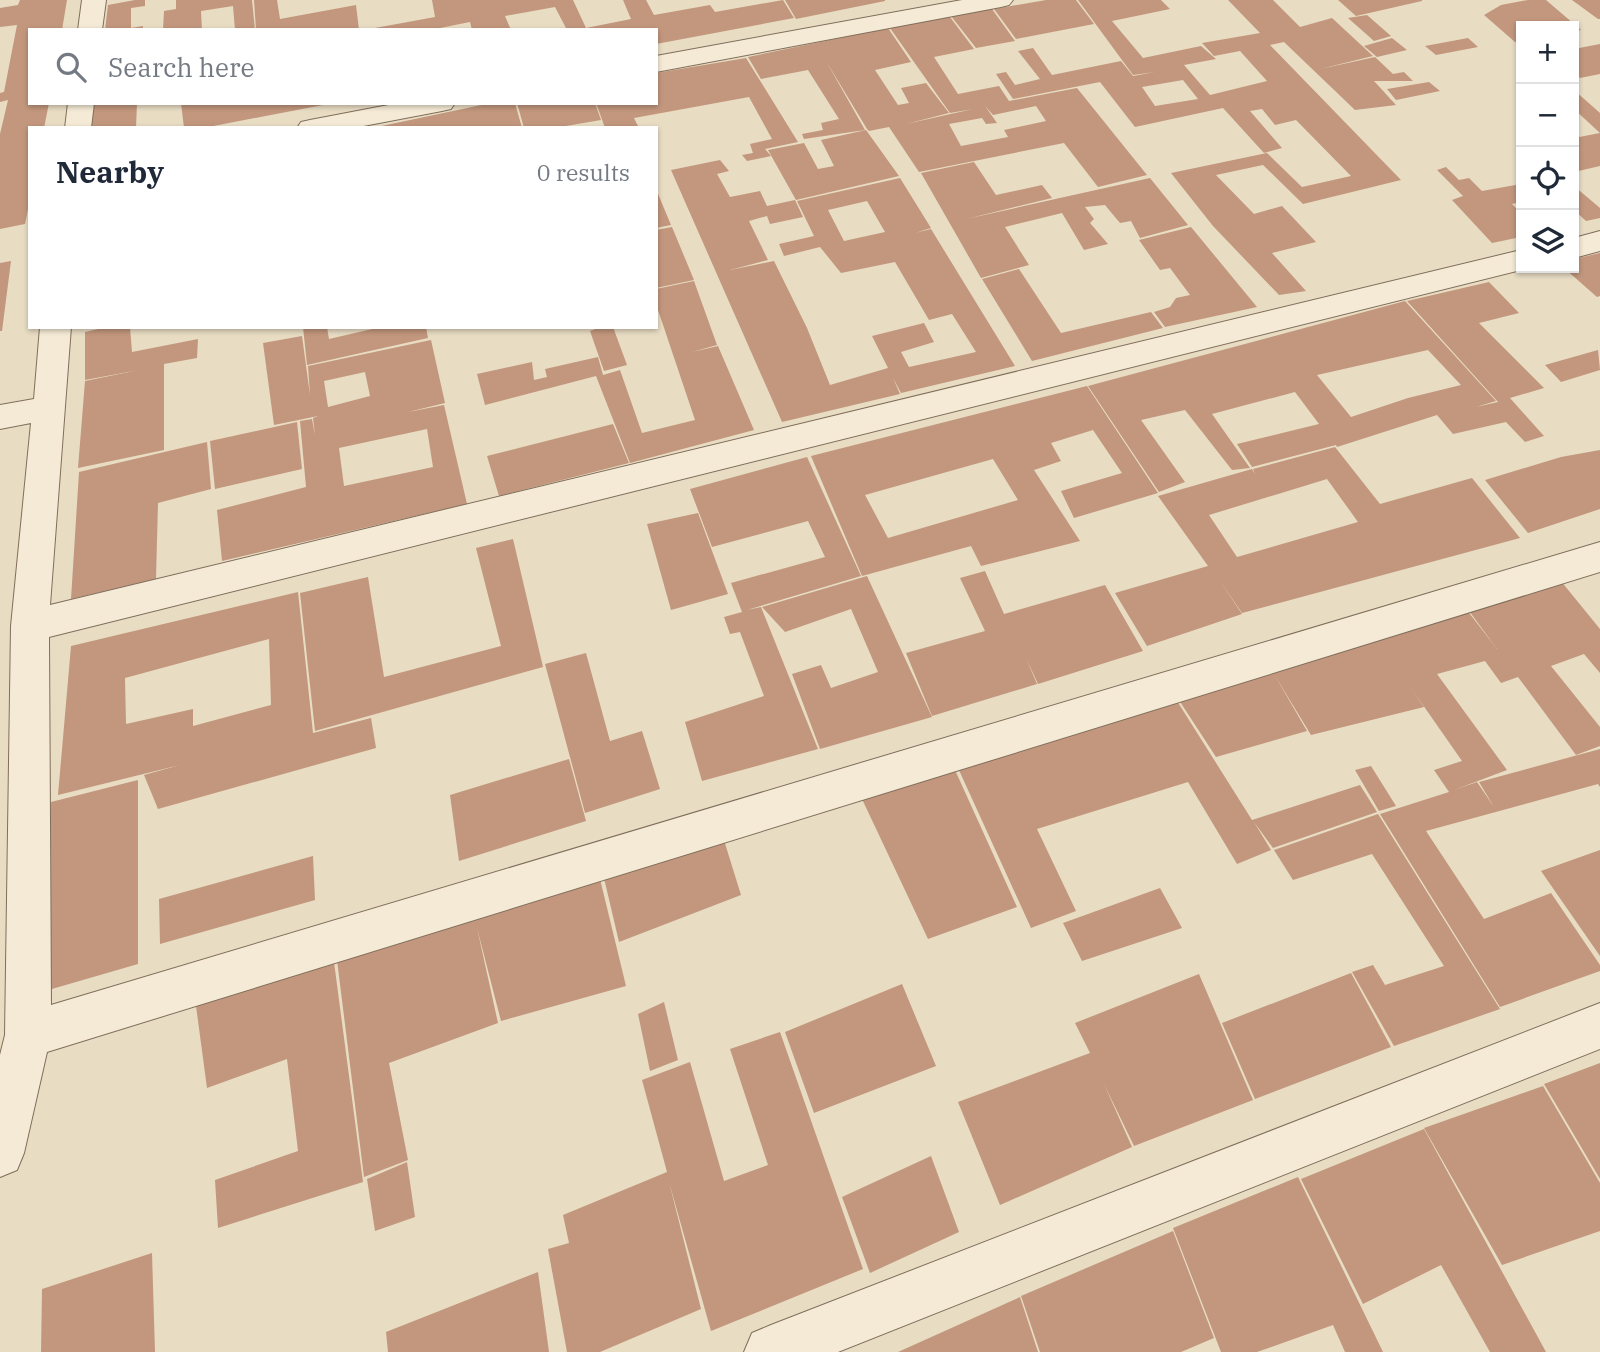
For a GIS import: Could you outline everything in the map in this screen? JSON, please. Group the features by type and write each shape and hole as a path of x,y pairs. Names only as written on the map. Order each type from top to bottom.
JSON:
{"street":[{"path":"90,28 94,0"},
{"path":"658,64 1001,0"},
{"path":"78,126 81,105"},
{"path":"321,126 431,105"},
{"path":"1579,247 1600,241"},
{"path":"30,626 1516,262"},
{"path":"0,1153 28,1035 30,626 56,329"},
{"path":"0,417 48,408"},
{"path":"28,1035 1600,557"},
{"path":"771,1352 1600,1026"}],"building":[{"path":"20,0 67,0 62,28 28,28 28,105 49,105 44,126 28,126 28,209 25,224 0,229 0,134 8,100 0,102 0,93 4,92 17,25 0,27 0,8 18,5"},
{"path":"145,0 145,6 131,8 131,28 105,28 108,5"},
{"path":"176,0 252,0 255,28 235,28 233,6 201,11 202,28 163,28 164,11 176,9"},
{"path":"254,0 277,0 280,19 356,5 359,28 256,28"},
{"path":"432,0 573,0 586,28 566,28 555,7 505,16 510,28 472,28 470,22 440,28 375,28 435,17"},
{"path":"623,0 646,0 654,15 710,5 715,12 783,0 794,18 658,44 658,28 586,28 631,19"},
{"path":"785,0 885,0 885,1 796,19"},
{"path":"1046,0 1076,0 1094,24 1016,39 994,9"},
{"path":"1078,0 1161,0 1170,9 1112,21 1143,58 1201,46 1216,59 1184,65 1210,95 1267,81 1240,51 1214,56 1202,43 1260,33 1228,0 1273,0 1300,27 1332,18 1373,56 1320,69 1375,57 1393,74 1404,72 1413,81 1374,81 1396,105 1355,110 1284,42 1270,45 1401,180 1303,204 1263,165 1216,175 1254,214 1282,206 1316,242 1272,253 1306,291 1279,295 1213,226 1171,173 1267,153 1302,187 1351,176 1296,120 1275,125 1262,109 1250,111 1282,148 1264,153 1223,108 1135,127 1100,82 1013,99 996,74 1006,72 1015,85 1040,79 1018,51 1033,48 1052,75 1121,61 1133,76 1155,72 1133,75","holes":["1183,80 1198,99 1155,106 1142,87"]},
{"path":"1338,0 1422,0 1422,1 1356,16"},
{"path":"1546,0 1570,21 1516,21 1515,42 1484,15 1501,5"},
{"path":"1572,0 1600,0 1600,19 1598,19"},
{"path":"992,9 1015,41 976,48 951,16"},
{"path":"1367,15 1391,36 1374,41 1348,18"},
{"path":"950,17 974,49 934,57 958,94 999,86 1009,101 1077,88 1147,175 1098,187 1064,143 919,172 889,127 869,131 867,129 826,61 865,130 804,139 802,134 823,130 821,123 839,119 808,70 761,79 748,57 888,28 911,62 875,70 898,105 909,103 901,88 926,83 949,113 906,124 973,109 950,113 890,28","holes":["985,106 993,115 1036,106 1046,121 1004,130 1008,137 961,146 949,124 982,118 986,124 997,123"]},
{"path":"1392,38 1407,50 1377,57 1364,46"},
{"path":"1468,38 1478,47 1436,55 1425,46"},
{"path":"1600,44 1600,74 1579,77 1579,48"},
{"path":"746,58 798,142 765,149 771,156 747,161 742,155 753,153 750,144 772,139 749,97 634,118 638,126 604,126 597,105 658,105 658,73"},
{"path":"1429,82 1440,91 1396,100 1387,89"},
{"path":"1579,94 1600,113 1600,133 1579,114"},
{"path":"94,105 137,105 136,126 90,126"},
{"path":"181,105 323,105 213,126 184,126"},
{"path":"481,105 516,105 521,126 382,126"},
{"path":"518,105 596,105 601,120 566,126 523,126"},
{"path":"866,130 899,176 796,200 768,150 804,143 818,169 834,166 821,140"},
{"path":"1600,133 1600,166 1579,171 1579,137"},
{"path":"720,160 729,171 717,174 730,197 760,191 767,206 795,200 803,217 770,224 767,216 749,221 768,260 730,270 774,261 807,328 830,385 888,368 872,336 924,323 934,342 901,352 909,367 976,352 952,314 929,320 895,262 841,273 820,247 784,256 779,244 814,236 797,201 900,178 931,228 915,233 931,229 1015,366 901,393 893,378 900,394 782,422 671,170","holes":["867,201 885,232 844,241 828,210"]},
{"path":"974,162 996,195 1042,185 1052,198 966,219 1150,178 1188,225 1140,238 1131,221 1120,223 1105,205 1085,207 1094,219 1090,223 1108,244 1084,250 1062,213 1005,227 1029,265 981,278 921,173"},
{"path":"1446,167 1459,180 1469,178 1482,191 1516,185 1516,203 1512,204 1516,208 1516,238 1492,243 1452,200 1463,196 1437,170"},
{"path":"1579,190 1600,208 1600,218 1586,221 1579,215"},
{"path":"658,194 671,225 658,228"},
{"path":"672,227 694,280 658,288 658,230"},
{"path":"1191,227 1257,307 1165,327 1154,312 1170,307 1176,298 1190,295 1170,268 1160,270 1139,240"},
{"path":"1600,253 1600,296 1597,297 1570,273 1579,273 1579,258"},
{"path":"11,261 2,331 0,331 0,263"},
{"path":"1019,269 1061,333 1151,312 1163,328 1032,361 982,279"},
{"path":"694,281 717,345 692,352 718,346 754,430 630,463 596,376 485,405 477,374 532,362 534,380 547,377 545,369 598,357 603,375 620,370 642,433 695,420 658,310 658,289"},
{"path":"1489,282 1519,313 1479,323 1544,388 1510,398 1544,436 1525,442 1506,422 1453,434 1437,415 1337,447 1336,445 1252,467 1237,444 1319,424 1295,392 1212,414 1250,468 1232,470 1185,410 1141,420 1185,482 1159,492 1088,386 1405,301 1496,401 1476,407 1498,402 1407,301","holes":["1428,350 1461,385 1408,398 1351,417 1317,375"]},
{"path":"98,329 130,329 132,352 198,339 197,358 164,364 164,450 78,468 85,381 139,370 85,380 85,332"},
{"path":"303,329 327,329 329,339 372,329 426,329 428,338 307,365"},
{"path":"614,329 627,365 604,371 590,331"},
{"path":"302,336 310,395 308,366 431,340 445,403 408,412 444,405 467,504 222,561 217,510 306,487 300,421 312,419 315,435 313,418 318,416 274,425 263,343","holes":["365,372 370,396 328,407 324,381","427,429 433,467 344,486 339,448"]},
{"path":"1598,350 1600,370 1561,382 1545,365"},
{"path":"1087,386 1158,493 1074,518 1061,491 1122,473 1093,430 1051,443 1061,461 1034,470 1080,541 981,566 971,546 862,576 811,456","holes":["993,459 1018,500 888,538 865,495"]},
{"path":"297,422 302,469 215,489 210,441"},
{"path":"613,424 629,463 499,496 487,456"},
{"path":"207,442 211,489 158,503 156,579 71,599 79,472"},
{"path":"1335,447 1380,504 1472,478 1520,538 1242,613 1220,581 1242,614 1147,646 1115,593 1208,566 1158,496 1252,469 1255,474 1253,469","holes":["1327,479 1358,522 1237,557 1209,515"]},
{"path":"1600,450 1600,509 1528,533 1485,480 1561,457"},
{"path":"807,457 861,576 747,610 761,607 818,749 702,781 685,722 764,696 740,632 730,634 724,617 742,612 731,583 825,557 808,521 712,547 690,489"},
{"path":"698,513 728,594 671,610 647,524"},
{"path":"513,539 543,667 315,731 300,593 368,577 384,677 501,646 476,548"},
{"path":"985,571 1004,614 1105,585 1143,651 1038,684 1026,658 1037,684 932,716 906,653 985,631 960,578"},
{"path":"1556,575 1600,629 1600,673 1584,654 1551,666 1600,727 1600,746 1576,755 1518,677 1501,683 1485,661 1437,674 1507,770 1454,790 1477,782 1494,807 1479,782 1600,749 1600,787 1598,784 1426,831 1484,919 1551,893 1600,965 1600,971 1500,1007 1380,814 1449,792 1434,770 1462,761 1409,685 1424,707 1311,735 1274,674 1307,731 1216,757 1173,691 1463,605 1497,649 1464,604"},
{"path":"867,576 932,717 820,749 792,674 821,665 831,688 878,672 851,609 785,632 762,607"},
{"path":"298,592 313,733 371,718 376,748 158,809 144,775 180,765 58,795 71,646","holes":["269,639 271,705 193,726 193,709 126,724 125,678"]},
{"path":"586,653 610,741 642,731 660,789 585,813 545,664"},
{"path":"1172,693 1252,820 1360,785 1377,812 1273,848 1254,822 1271,850 1237,864 1188,782 1037,829 1076,911 1031,928 958,768"},
{"path":"569,759 586,821 459,861 450,795"},
{"path":"1371,766 1396,806 1379,811 1355,770"},
{"path":"955,770 1017,907 928,939 862,799"},
{"path":"138,780 138,964 45,991 51,802"},
{"path":"1378,814 1500,1009 1394,1046 1352,972 1373,965 1385,985 1444,966 1372,854 1293,880 1274,850"},
{"path":"723,837 741,895 619,942 604,878"},
{"path":"1600,850 1600,956 1541,871"},
{"path":"313,856 315,900 160,944 159,899"},
{"path":"600,879 626,986 501,1021 477,928 498,1023 389,1063 408,1160 364,1177 337,960 475,920"},
{"path":"1160,888 1182,928 1082,961 1063,923"},
{"path":"334,962 363,1182 218,1228 215,1180 298,1151 287,1059 207,1088 196,1006"},
{"path":"1351,973 1391,1047 1255,1099 1222,1023"},
{"path":"1199,974 1253,1100 1134,1146 1104,1084 1132,1147 1000,1205 958,1102 1090,1053 1075,1023"},
{"path":"902,984 936,1066 814,1113 785,1032"},
{"path":"664,1002 678,1060 650,1071 638,1014"},
{"path":"780,1032 863,1269 711,1331 669,1182 701,1309 600,1352 567,1352 548,1249 569,1243 563,1215 667,1172 642,1080 690,1062 724,1181 768,1165 730,1049"},
{"path":"1600,1063 1600,1179 1544,1084"},
{"path":"1543,1086 1600,1183 1600,1231 1502,1265 1424,1128"},
{"path":"1424,1129 1546,1352 1490,1352 1441,1265 1363,1304 1301,1179"},
{"path":"931,1156 959,1232 870,1273 842,1197"},
{"path":"407,1162 415,1217 375,1231 367,1179"},
{"path":"1298,1177 1383,1352 1345,1352 1333,1325 1257,1352 1221,1352 1173,1228"},
{"path":"1173,1231 1214,1338 1181,1352 1040,1352 1021,1296"},
{"path":"152,1253 155,1352 41,1352 42,1289"},
{"path":"538,1272 549,1352 388,1352 386,1332"},
{"path":"1020,1297 1038,1352 898,1352"}]}
